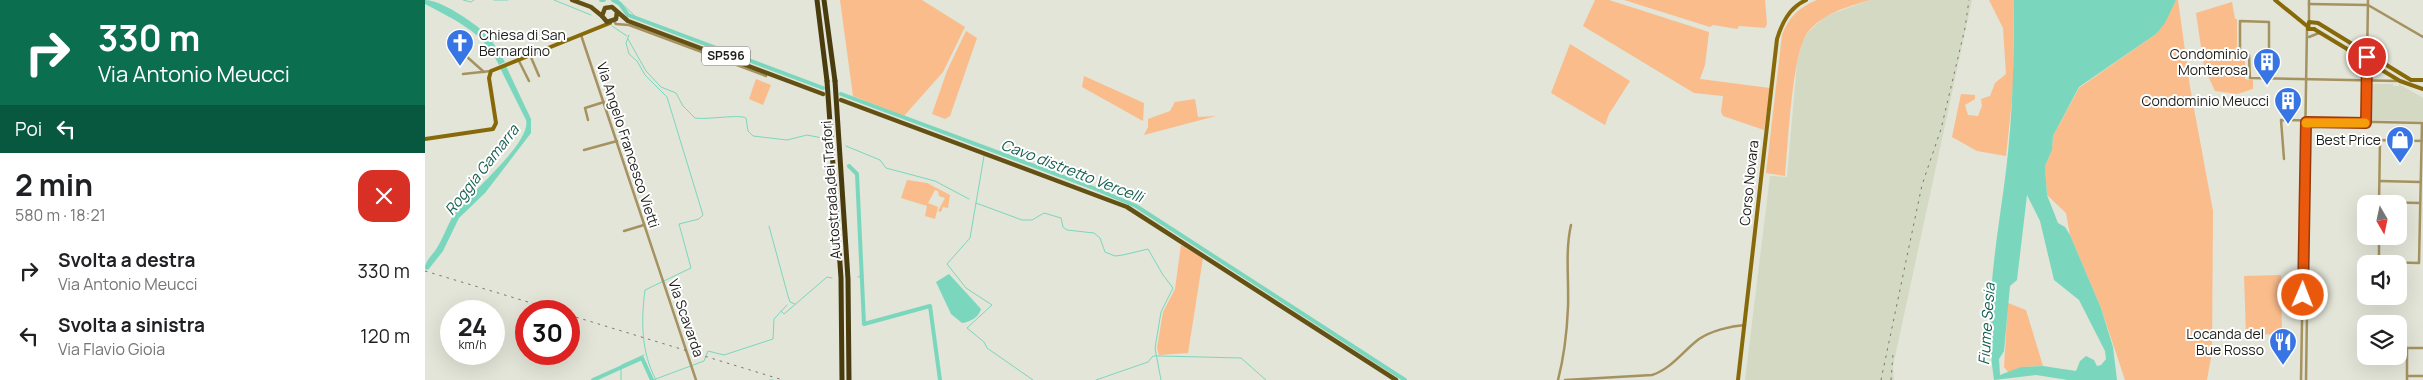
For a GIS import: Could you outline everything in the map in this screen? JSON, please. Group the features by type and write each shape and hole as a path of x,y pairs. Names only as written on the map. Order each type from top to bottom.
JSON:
{"highway":[{"name":"Autostrada dei Trafori","path":"817,0 827,81 841,278 841,380"},
{"name":"Autostrada dei Trafori","path":"824,0 835,82 848,279 849,380"}],"main road":[{"name":"SP596","path":"572,0 591,7 612,7 628,21 823,94"},
{"name":"Corso Novara","path":"1738,380 1777,39 1783,21 1790,12 1806,0"},
{"path":"2275,0 2281,7 2315,26 2313,30"},
{"name":"SP596","path":"591,7 602,17 613,22 628,21"},
{"path":"596,28 602,17 602,12 607,7"},
{"path":"425,139 490,130 495,127 489,78 491,71 529,54 613,22 617,12"},
{"path":"2309,23 2367,53 2411,80 2423,81 2423,88 2401,81 2313,30 2309,23"},
{"path":"841,100 1127,208 1396,380"}],"street":[{"path":"2366,123 2368,0"},
{"path":"2301,380 2309,2 2368,5 2423,37"},
{"path":"2269,52 2269,22 2240,21 2240,53 2249,55 2250,78 2401,81"},
{"path":"613,22 629,25 766,76"},
{"path":"2307,41 2313,30"},
{"path":"2309,37 2319,33"},
{"name":"Via Angelo Francesco Vietti","path":"581,34 656,262"},
{"path":"529,54 539,76"},
{"path":"466,56 484,72"},
{"path":"518,59 529,81"},
{"path":"463,74 491,71"},
{"path":"588,120 585,108 604,102"},
{"path":"2284,159 2281,120 2422,123 2419,262 2379,262 2379,245"},
{"path":"2379,195 2380,140 2422,141"},
{"path":"584,150 617,141"},
{"path":"2380,181 2420,182"},
{"path":"2307,380 2309,182"},
{"path":"2407,203 2419,203"},
{"path":"624,231 644,225"},
{"path":"1558,380 1563,363 1568,305 1567,284 1571,225"},
{"name":"Via Scavarda","path":"656,262 696,380"},
{"path":"1565,380 1652,376 1664,370 1700,338 1716,331 1745,325"},
{"path":"2407,380 2407,348 2423,348"},
{"path":"2407,376 2423,376 2423,371"}],"shaded area":[{"path":"840,0 922,0 965,27 943,72 904,116 853,96"},
{"path":"1595,0 1609,0 1709,32 1705,65 1700,79 1770,88 1764,130 1723,116 1721,112 1723,96 1694,93 1583,26"},
{"path":"1624,0 1765,0 1767,24 1765,28 1739,26 1737,29 1713,25 1710,27"},
{"path":"1817,0 1870,0 1844,8 1820,20 1807,33 1802,44 1794,80 1785,176 1766,173 1782,35 1795,13"},
{"path":"1870,0 1972,0 1893,366 1894,380 1745,380 1770,176 1787,177 1797,63 1802,41 1808,32 1826,16"},
{"path":"1989,0 2014,0 2013,90 2006,156 1977,151 1952,137 1961,94 1975,95 1975,99 1965,105 1968,115 1978,116 1982,106 1981,99 1990,96 1995,83 2006,74 2003,28"},
{"path":"2176,0 2178,0 2190,87 2213,211 2212,352 2207,380 2125,380 2101,308 2070,235 2066,213 2047,195 2045,166 2052,150 2053,136 2079,88 2156,34"},
{"path":"2232,2 2235,19 2237,19 2237,56 2245,56 2245,79 2253,80 2253,89 2237,94 2215,91 2204,67 2196,13"},
{"path":"966,31 977,38 950,116 945,119 932,114 947,71"},
{"path":"1570,44 1630,81 1609,114 1605,125 1551,93"},
{"path":"1084,76 1144,103 1143,121 1082,87"},
{"path":"756,79 771,85 763,105 749,99"},
{"path":"2368,84 2393,84 2393,86 2399,86 2399,84 2423,98 2423,121 2368,120"},
{"path":"1195,99 1198,117 1216,116 1144,135 1148,127 1148,119 1170,111 1175,102"},
{"path":"907,180 927,183 950,195 948,208 943,207 941,212 938,211 945,198 939,196 938,191 935,190 928,203 938,207 935,219 925,216 927,206 901,198"},
{"path":"1181,245 1203,258 1188,353 1159,355 1157,348 1163,312 1175,289"},
{"path":"2281,275 2282,334 2246,335 2244,276"},
{"path":"2008,303 2026,310 2043,366 2021,367 2009,373 2004,367"}],"water":[{"path":"425,0 448,8 480,28 491,40 505,62 499,65 477,35 425,4"},
{"path":"2014,0 2176,0 2165,23 2156,34 2079,87 2053,136 2052,150 2045,166 2047,195 2058,223 2065,227 2070,235 2101,308 2113,347 2117,380 2068,380 2036,375 1994,380 1991,354 1991,301 1995,250 2010,128 2013,86","holes":["2027,195 2040,221 2054,280 2079,300 2105,351 2106,359 2101,365 2097,366 2094,360 2086,356 2080,361 2076,371 2043,366 2021,367 2000,375 1999,359 2004,351 2010,286 2017,280"]},
{"path":"506,66 531,119 531,133 485,193 459,218 443,251 428,270 425,269 426,263 438,246 455,213 511,153 525,129 526,120 500,68"},
{"path":"949,274 981,309 976,317 971,320 962,323 951,314 936,282"}],"waterway":[{"path":"463,0 471,2 474,0"},
{"path":"494,0 508,0"},
{"path":"554,0 591,15"},
{"name":"Cavo distretto Vercelli","path":"613,0 620,4 628,15 823,88"},
{"name":"Cavo distretto Vercelli","path":"618,0 636,17"},
{"path":"612,26 627,36"},
{"path":"629,35 626,43 629,54 637,61 645,75 667,97 703,215 699,219 679,224 691,268 645,290 643,336 647,358 656,380"},
{"path":"628,39 646,71 661,87 676,93 683,106 695,118 746,118 748,131 753,136 787,140 807,135 827,139"},
{"name":"Cavo distretto Vercelli","path":"841,94 1096,189 1136,206 1405,380"},
{"path":"846,146 880,160 886,168 935,181 969,199"},
{"path":"984,156 970,238 947,264 966,288 992,305 967,328 984,342 987,348 1033,380"},
{"path":"849,166 857,174 864,324 930,306 940,380"},
{"path":"976,203 1022,220 1032,220 1044,213 1061,218 1063,227 1067,230 1094,233 1100,238 1105,252 1115,256 1148,249 1173,288 1161,312 1155,348 1161,380"},
{"path":"769,226 788,296 790,302 795,304"},
{"path":"858,277 862,276"},
{"path":"781,311 784,314 827,277 832,278"},
{"path":"653,380 704,361 708,351 724,355 773,339 774,319 787,305"},
{"path":"622,365 644,355"},
{"path":"1096,380 1148,362 1153,356 1241,358 1266,380"},
{"path":"593,380 642,358 652,380"},
{"path":"621,369 621,380"}],"railway":[{"path":"1881,380 1922,185 1941,129 1965,28 1969,0"},
{"path":"425,271 521,300"},
{"path":"580,318 783,380"},
{"path":"1891,380 1893,354"}],"slow traffic":[{"path":"2306,123 2365,123"}],"place":[{"name":"Chiesa di San Bernardino","path":"460,67"},
{"name":"Condominio Monterosa","path":"2267,86"},
{"name":"Condominio Meucci","path":"2288,125"},
{"name":"Best Price","path":"2400,164"},
{"name":"Locanda del Bue Rosso","path":"2283,366"}],"route":[{"path":"2303,295 2306,122 2366,123 2367,57"}],"water label":[{"name":"Roggia Gamarra","path":"482,170"},
{"name":"Fiume Sesia","path":"1987,324"}]}
